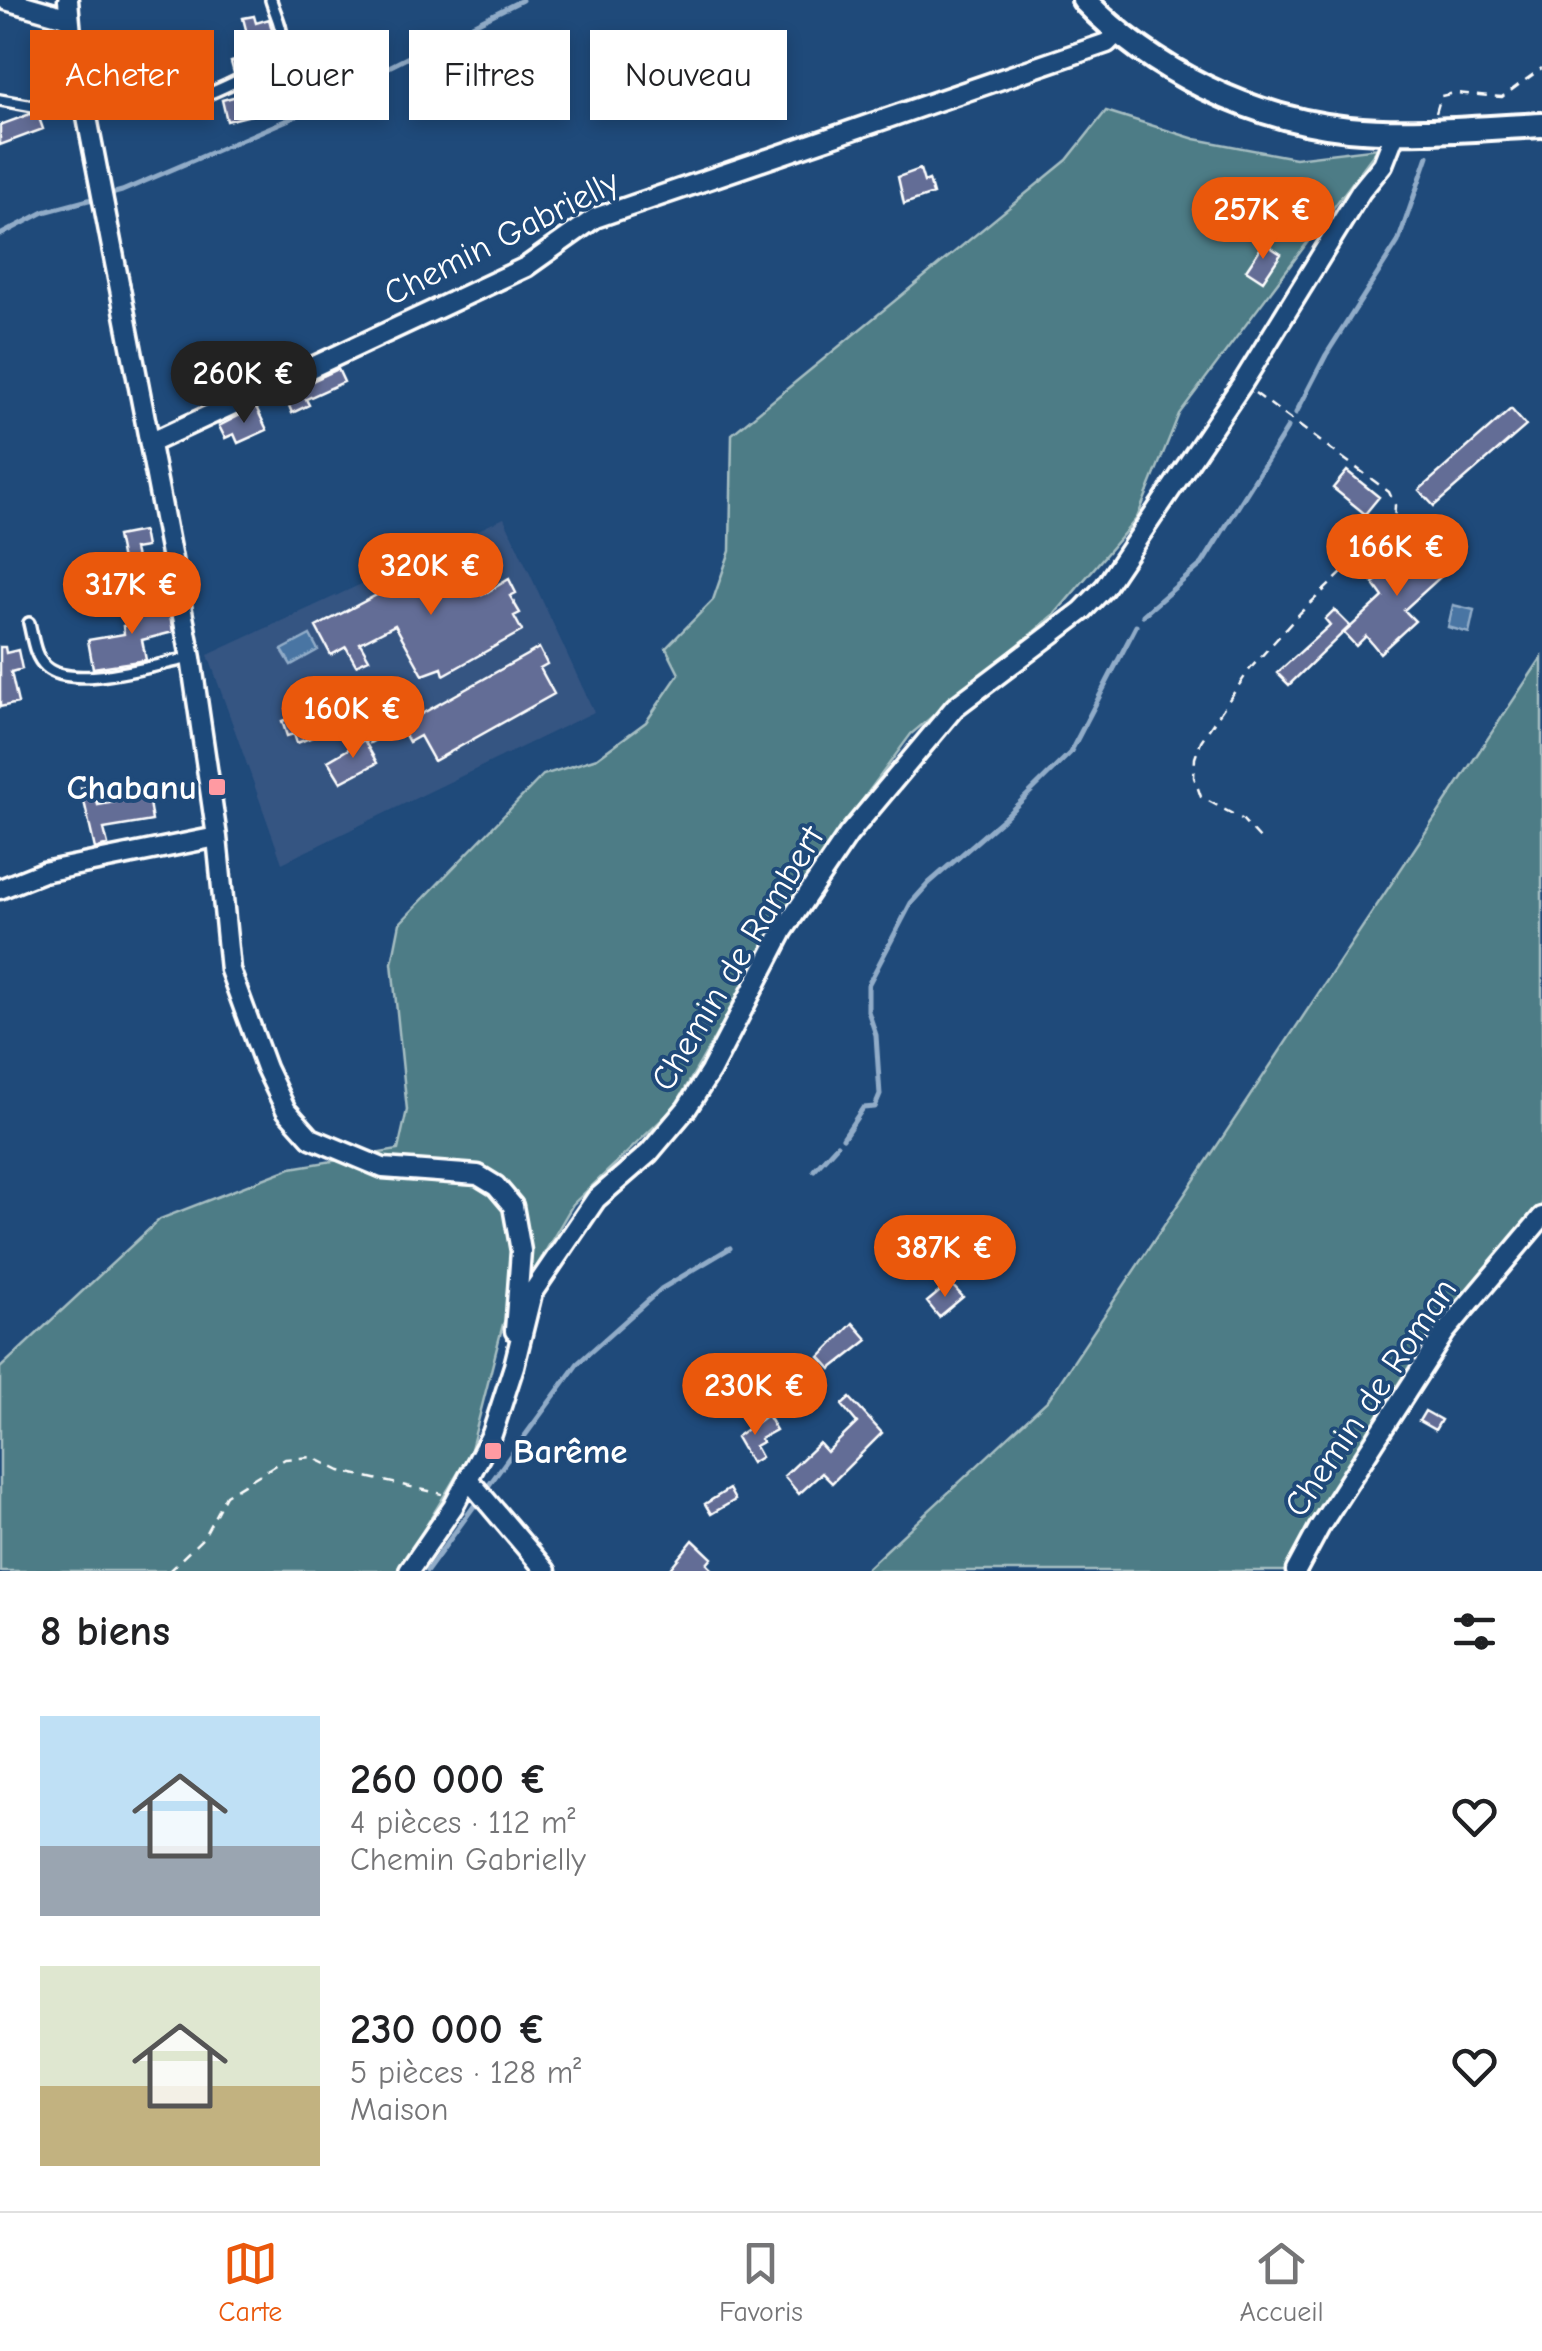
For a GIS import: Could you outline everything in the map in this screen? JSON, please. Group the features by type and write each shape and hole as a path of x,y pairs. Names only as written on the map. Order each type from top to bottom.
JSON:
{"main road":[{"path":"1084,0 1117,34 1201,85 1261,110 1312,124 1396,131 1542,125"}],"street":[{"path":"6,0 68,9"},
{"name":"Chemin Gabrielly","path":"150,443 526,266 595,218 1106,43 1117,34"},
{"path":"89,120 191,658 230,970 286,1110 310,1138 383,1168 478,1175 496,1186 513,1206 520,1251 514,1366"},
{"name":"Chemin de Rambert","path":"410,1571 459,1496 492,1434 532,1293 596,1199 649,1153 687,1108 710,1072 782,932 848,835 955,707 1082,611 1105,587 1242,384 1361,192 1383,164 1396,131"},
{"path":"0,889 43,872 216,837"},
{"name":"Chemin de Roman","path":"1296,1571 1319,1528 1445,1332 1542,1217"},
{"path":"468,1479 546,1571"}],"lane":[{"path":"214,92 247,78 280,46 282,34 271,0"},
{"path":"0,100 30,105"},
{"path":"29,623 37,656 60,676 89,676 191,658"}],"path":[{"path":"1435,130 1436,106 1441,96 1455,93 1502,97 1542,68"},
{"path":"1242,384 1390,492 1396,505 1394,523 1300,613 1250,669 1201,741 1194,777 1201,797 1242,819 1261,840"},
{"path":"169,1571 203,1538 226,1495 285,1459 312,1457 340,1471 372,1480 459,1496"}],"shaded area":[{"path":"504,518 594,712 282,863 208,655"},
{"path":"1453,605 1474,610 1469,633 1448,627"},
{"path":"310,635 318,650 291,665 282,650"}],"green space":[{"path":"1106,111 1195,139 1295,158 1378,148 1179,414 1137,518 1054,615 911,734 811,870 674,1108 573,1204 503,1324 470,1453 399,1571 0,1571 0,1368 160,1219 291,1168 398,1150 407,1110 392,963 400,923 543,775 597,758 646,722 679,674 666,648 713,600 730,551 732,434 1067,160"},
{"path":"1542,657 1542,1217 1488,1280 1296,1571 864,1571 1048,1400"}],"building":[{"path":"254,16 256,23 269,19 272,30 246,30 243,18"},
{"path":"234,97 234,119 227,121 222,100"},
{"path":"30,114 30,120 40,120 43,129 0,145 0,125"},
{"path":"920,169 933,194 904,204 898,177"},
{"path":"1264,243 1281,254 1263,281 1246,270"},
{"path":"338,369 344,382 306,399 309,405 292,413 285,396 288,392"},
{"path":"256,407 267,430 238,443 234,434 225,438 219,426"},
{"path":"1511,409 1526,426 1434,506 1419,490"},
{"path":"1347,471 1379,497 1365,514 1333,488"},
{"path":"143,531 146,547 134,549 136,558 122,561 117,536"},
{"path":"1424,543 1448,570 1404,610 1415,621 1380,653 1366,636 1356,646 1344,633 1383,597 1373,583"},
{"path":"462,550 468,560 464,562 482,595 509,579 516,593 510,596 520,613 514,616 522,631 444,675 442,668 423,675 395,625 360,643 369,659 356,665 346,647 331,655 316,627"},
{"path":"167,600 173,632 142,640 146,660 93,668 88,640 124,634 123,626 134,623 131,610"},
{"path":"1334,610 1350,626 1289,685 1277,673 1330,625 1325,619"},
{"path":"0,647 5,647 6,653 18,650 22,669 11,672 18,703 0,707"},
{"path":"539,648 547,664 540,668 554,694 434,761 420,736 409,742 400,726"},
{"path":"360,682 365,696 356,699 361,713 313,731 315,736 297,743 294,734 287,736 282,721 351,694 348,686"},
{"path":"390,708 400,726 370,743 361,724"},
{"path":"364,740 377,763 341,782 328,761"},
{"path":"93,786 98,805 148,796 152,821 104,829 108,845 95,849 81,788"},
{"path":"950,1283 963,1297 939,1317 927,1302"},
{"path":"853,1323 868,1340 831,1369 820,1357"},
{"path":"850,1398 882,1433 832,1483 822,1473 799,1494 784,1476 819,1443 827,1452 857,1423 842,1405"},
{"path":"1425,1411 1441,1420 1435,1430 1419,1421"},
{"path":"767,1415 776,1430 760,1439 762,1442 755,1446 761,1457 751,1463 736,1437"},
{"path":"729,1489 735,1500 711,1514 705,1504"},
{"path":"693,1540 712,1558 707,1564 714,1571 668,1571"}],"waterway":[{"path":"0,235 44,212 122,191 315,108 522,0"},
{"path":"1296,413 1326,355 1398,242 1428,156"},
{"path":"1143,615 1202,564 1288,427"},
{"path":"843,1138 863,1108 875,1107 880,1095 868,985 911,903 1070,753 1136,626"},
{"path":"814,1170 837,1145"},
{"path":"489,1485 578,1363 661,1289 730,1248"},
{"path":"427,1571 477,1502"}],"place":[{"name":"Chabanu","path":"217,787"},
{"name":"Barême","path":"493,1451"}]}
